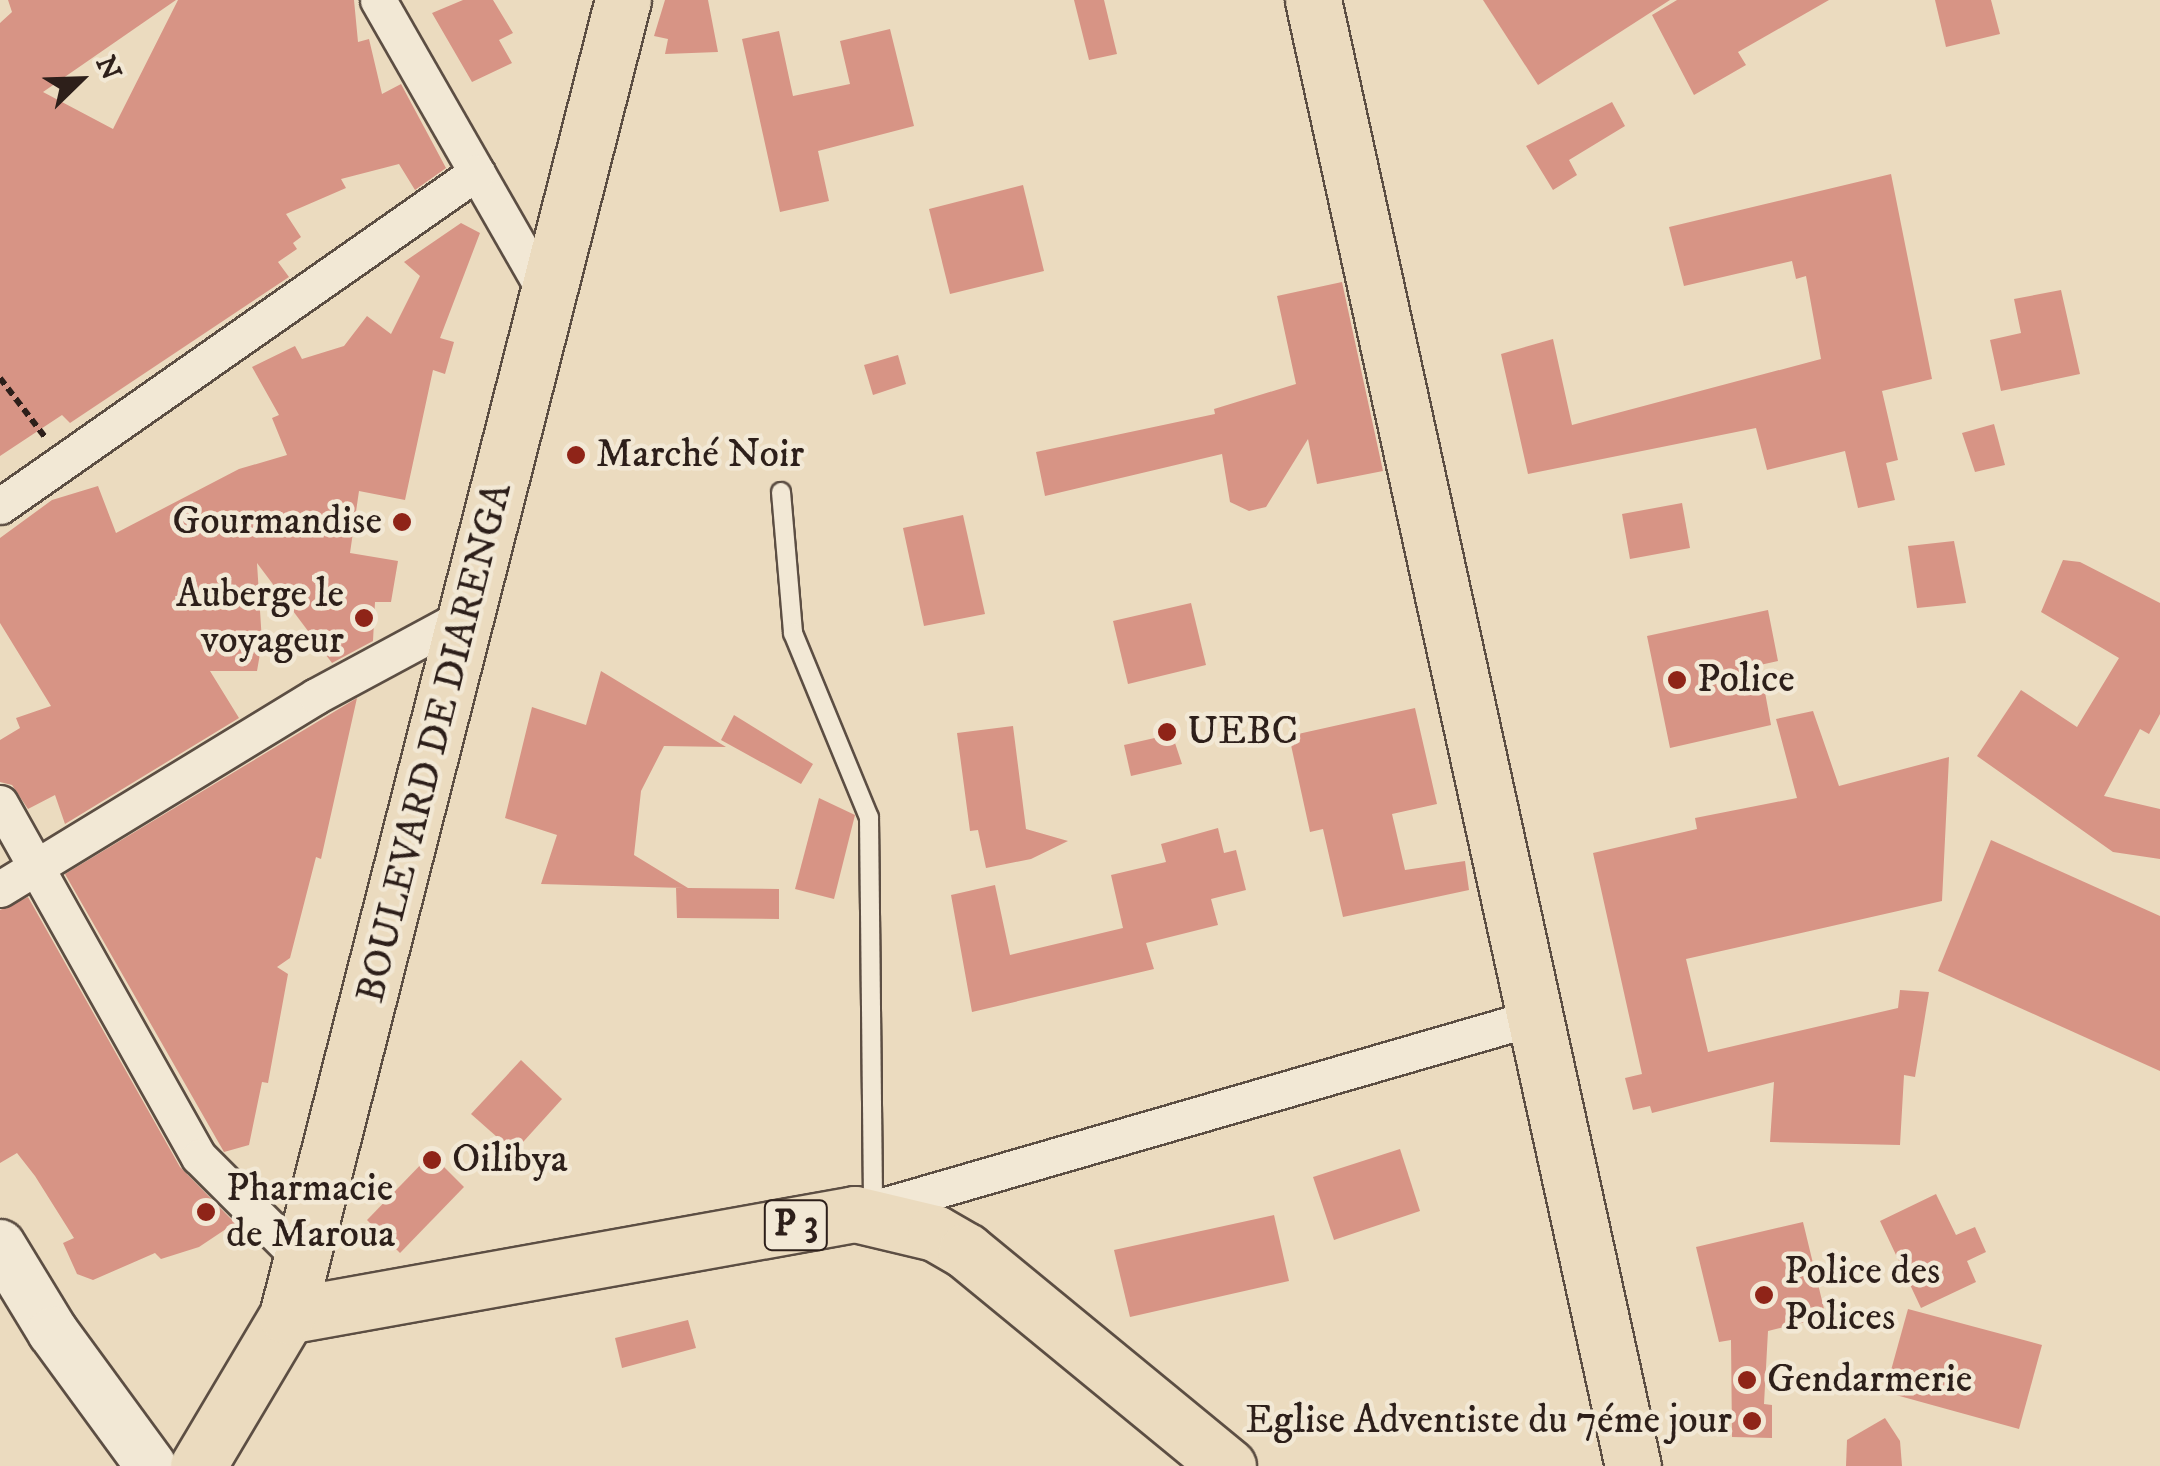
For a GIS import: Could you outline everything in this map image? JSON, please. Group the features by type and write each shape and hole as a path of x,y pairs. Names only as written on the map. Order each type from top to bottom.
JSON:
{"main road":[{"name":"BOULEVARD DE DIARENGA","path":"198,1466 286,1316 470,613 623,0"},
{"path":"1312,0 1633,1466"},
{"name":"P 3","path":"286,1316 864,1211 935,1233 966,1250 1228,1466"},
{"path":"0,1245 53,1332 151,1466"}],"street":[{"path":"378,0 548,297"},
{"path":"0,506 476,172"},
{"path":"0,888 316,696 470,613"},
{"path":"0,803 198,1158 302,1260"},
{"path":"864,1211 1536,1017"}],"lane":[{"path":"781,492 793,633 869,817 864,1211"}],"path":[{"path":"0,378 64,462"}],"building":[{"path":"8,0 176,0 43,92 113,129 178,0 354,0 358,42 369,39 382,94 401,84 446,168 415,190 399,164 341,179 346,188 286,214 301,237 293,243 297,249 278,262 289,277 70,423 62,415 0,456 0,23 12,12"},
{"path":"463,0 493,0 513,33 499,40 512,63 472,82 432,13"},
{"path":"665,0 708,0 718,52 665,54 668,39 654,36"},
{"path":"1074,0 1104,0 1117,54 1089,60"},
{"path":"1483,0 1670,0 1538,85"},
{"path":"1677,0 1829,0 1738,52 1746,65 1694,95 1652,15"},
{"path":"1935,0 1991,0 2000,34 1946,47"},
{"path":"890,29 914,126 818,151 829,201 780,212 742,39 779,31 793,96 850,84 840,41"},
{"path":"1612,102 1625,126 1569,160 1577,175 1553,190 1526,146"},
{"path":"1891,174 1932,379 1882,391 1898,460 1886,463 1895,500 1858,508 1845,451 1767,470 1756,428 1528,474 1501,354 1553,339 1572,425 1821,359 1806,276 1796,279 1792,261 1684,286 1669,227"},
{"path":"1023,185 1044,271 950,294 929,209"},
{"path":"461,223 480,233 440,338 454,342 445,374 433,370 405,500 359,491 350,553 398,561 391,602 375,602 373,641 332,663 257,563 262,642 257,671 210,671 239,718 65,824 55,795 28,809 12,785 0,782 0,740 20,728 16,718 51,706 0,623 0,538 52,500 98,486 116,533 239,469 287,455 272,418 279,415 252,367 295,346 302,359 344,346 367,316 391,334 420,276 404,262"},
{"path":"1342,282 1383,471 1317,484 1308,439 1266,507 1249,511 1230,502 1222,454 1045,496 1036,452 1215,414 1214,409 1296,384 1277,296"},
{"path":"2061,290 2080,374 2001,391 1990,340 2021,333 2014,299"},
{"path":"898,355 906,384 873,395 864,365"},
{"path":"1994,424 2005,465 1975,472 1962,433"},
{"path":"1682,503 1690,548 1630,559 1622,514"},
{"path":"963,515 985,614 924,626 903,528"},
{"path":"1954,541 1966,603 1917,608 1908,546"},
{"path":"2063,560 2080,562 2160,603 2160,714 2149,734 2140,729 2104,796 2160,809 2160,859 2113,852 1977,756 2021,690 2077,727 2119,658 2041,612"},
{"path":"1191,603 1206,665 1128,684 1113,621"},
{"path":"1768,610 1778,661 1760,665 1771,725 1670,748 1647,636"},
{"path":"601,671 726,747 664,746 641,791 634,855 688,888 779,889 779,919 677,918 676,888 684,888 541,884 557,835 505,818 532,707 586,725"},
{"path":"357,698 321,859 316,857 290,958 277,967 288,974 268,1083 262,1082 249,1145 224,1152 65,874"},
{"path":"1415,708 1437,804 1392,814 1405,870 1465,861 1469,890 1343,917 1323,829 1310,832 1289,736"},
{"path":"1813,711 1839,786 1949,757 1942,901 1686,959 1708,1052 1898,1008 1900,990 1929,992 1915,1077 1904,1075 1900,1145 1770,1142 1774,1082 1652,1113 1650,1106 1633,1110 1625,1078 1642,1074 1593,853 1697,829 1695,818 1797,798 1776,719"},
{"path":"734,715 813,764 801,784 721,740"},
{"path":"1013,726 1026,829 1068,841 1031,859 986,868 978,830 970,831 957,733"},
{"path":"1172,734 1182,764 1131,776 1124,745"},
{"path":"819,798 855,815 834,899 795,889"},
{"path":"1218,828 1224,853 1236,850 1246,890 1211,899 1218,925 1146,943 1154,969 972,1012 951,895 995,885 1010,955 1123,928 1111,875 1166,862 1161,844"},
{"path":"1991,840 2160,916 2160,1071 1938,971"},
{"path":"28,897 180,1167 235,1223 199,1247 161,1259 155,1253 93,1280 77,1274 63,1243 74,1238 35,1176 17,1153 0,1163 0,910"},
{"path":"521,1060 562,1099 514,1152 471,1114"},
{"path":"1400,1149 1420,1211 1334,1240 1313,1177"},
{"path":"431,1154 464,1187 400,1253 367,1220"},
{"path":"1936,1194 1956,1235 1975,1227 1986,1252 1967,1261 1976,1282 1921,1308 1880,1221"},
{"path":"1274,1215 1289,1281 1130,1317 1114,1250"},
{"name":"Police des Polices","path":"1803,1222 1826,1317 1768,1331 1764,1404 1772,1405 1772,1438 1732,1437 1731,1340 1719,1342 1696,1247"},
{"path":"1908,1309 2042,1345 2019,1429 1885,1392"},
{"path":"688,1320 696,1348 622,1368 615,1338"},
{"path":"1885,1418 1900,1441 1902,1466 1846,1466 1847,1440"}],"place":[{"name":"Marché Noir","path":"576,455"},
{"name":"Gourmandise","path":"402,522"},
{"name":"Auberge le voyageur","path":"364,618"},
{"name":"Police","path":"1677,680"},
{"name":"UEBC","path":"1167,732"},
{"name":"Oilibya","path":"432,1160"},
{"name":"Pharmacie de Maroua","path":"206,1212"},
{"name":"Police des Polices","path":"1764,1295"},
{"name":"Gendarmerie","path":"1747,1380"},
{"name":"Eglise Adventiste du 7éme jour","path":"1752,1421"}]}
